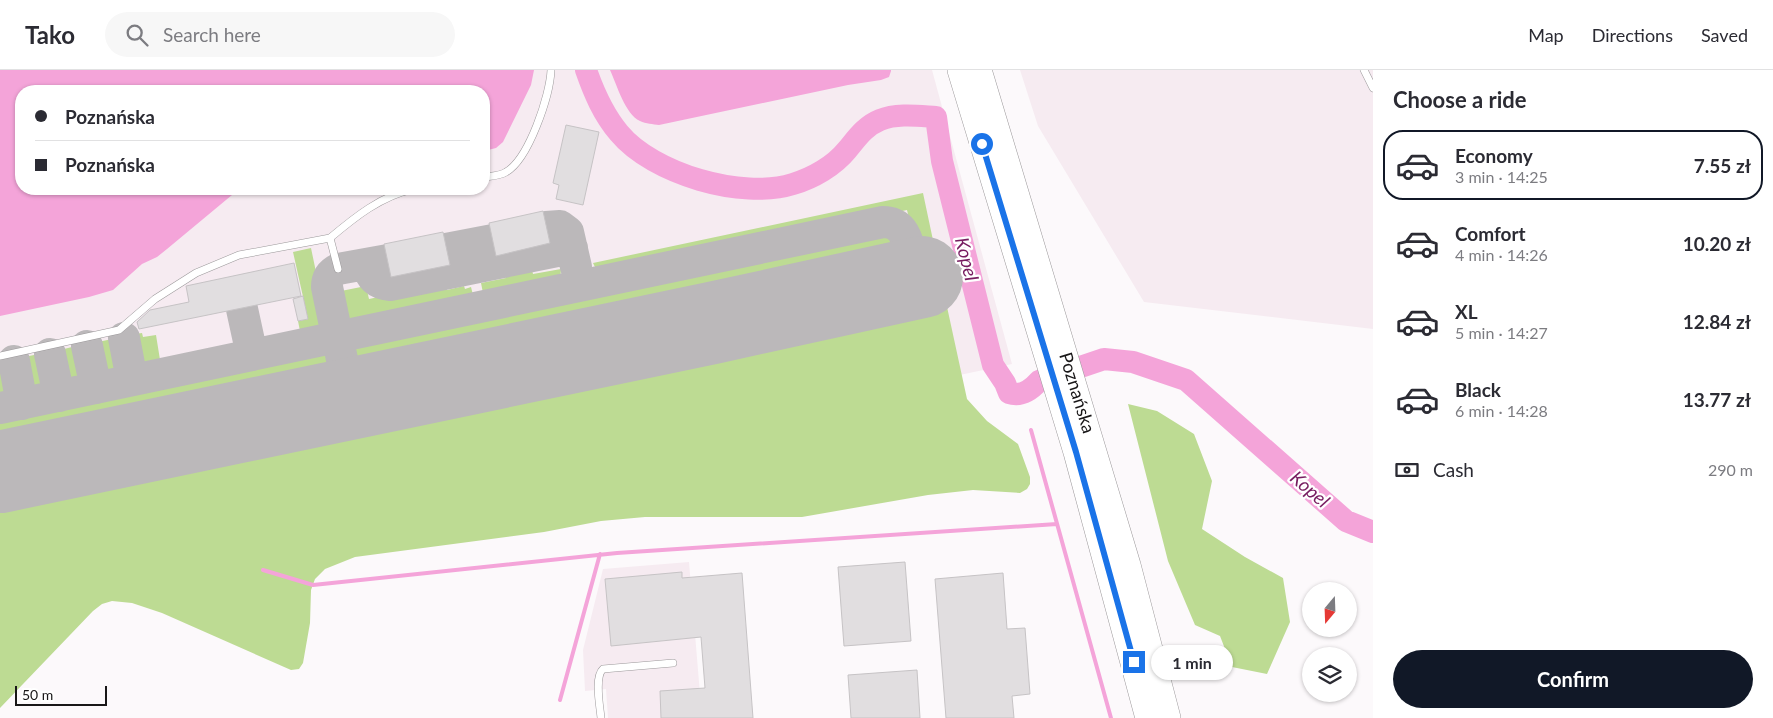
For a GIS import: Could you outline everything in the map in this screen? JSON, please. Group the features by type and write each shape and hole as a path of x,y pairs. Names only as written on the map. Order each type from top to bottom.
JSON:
{"highway":[{"name":"Poznańska","path":"960,70 1051,338"},
{"name":"Poznańska","path":"979,70 1051,338 1068,394 1128,565 1168,718"},
{"name":"Poznańska","path":"1068,394 1110,574 1148,718"}],"lane":[{"path":"490,176 507,172 520,158 542,111 548,93 551,70"},
{"path":"1364,70 1373,88"},
{"path":"0,356 119,330 155,299 196,273 239,255 330,238 368,208 396,195"},
{"path":"330,238 338,269"},
{"path":"600,718 598,678 603,669 673,663"}],"shaded area":[{"path":"0,70 932,70 1012,364 0,577"},
{"path":"0,70 534,70 531,85 503,142 496,148 490,150 490,85 15,85 15,195 232,195 157,257 142,264 113,290 0,316"},
{"path":"610,70 891,71 889,77 881,80 848,85 659,125 640,121 630,112"},
{"path":"1020,70 1373,70 1373,329 1144,302 1038,126"},
{"path":"689,562 702,718 608,718 606,689 585,691 583,650 603,569"}],"green space":[{"path":"923,193 937,259 917,252 907,210 599,275 593,263"},
{"path":"883,230 892,233 901,247 903,256 896,266 362,379 352,373 347,348 351,342"},
{"path":"311,248 325,315 321,317 325,319 327,326 323,332 307,336 300,331 298,321 308,319 293,252"},
{"path":"561,259 561,264 532,270 533,274 561,269 560,283 488,298 483,293 481,283 506,278 505,270"},
{"path":"444,283 447,290 464,286 465,289 471,287 473,295 469,302 348,327 342,323 336,297 341,291 366,286 369,299"},
{"path":"944,293 967,399 987,421 1018,444 1030,477 1030,484 1027,489 1020,493 973,490 928,495 802,517 645,517 601,521 544,532 355,557 325,569 315,579 311,590 310,623 303,663 299,669 291,670 162,613 132,603 112,601 102,604 93,611 0,708 0,490"},
{"path":"142,333 143,337 156,335 161,366 140,371 136,368 129,335"},
{"path":"117,338 124,371 122,375 104,379 99,376 93,343"},
{"path":"80,345 88,379 85,383 67,387 63,385 56,351"},
{"path":"326,347 333,352 338,376 332,386 0,456 0,416"},
{"path":"44,353 51,387 48,391 31,395 26,392 19,358"},
{"path":"7,361 14,395 12,398 0,401 0,362"},
{"path":"1128,404 1157,411 1194,434 1212,481 1202,529 1245,557 1283,578 1290,622 1267,674 1232,667 1220,636 1195,625 1168,561"}],"building":[{"path":"566,125 599,132 583,205 556,199 559,185 553,183"},
{"path":"543,211 550,243 496,256 489,223"},
{"path":"443,232 450,265 391,277 384,244"},
{"path":"294,263 301,296 139,329 137,322 150,310 189,302 186,286"},
{"path":"303,296 308,319 298,321 293,299"},
{"path":"905,562 911,641 844,646 838,567"},
{"path":"682,572 682,578 742,573 753,718 661,718 660,691 705,688 701,637 611,646 605,579"},
{"path":"1003,573 1007,629 1025,628 1030,694 1012,696 1014,718 946,718 935,579"},
{"path":"917,670 920,718 851,718 848,675"}],"waterway":[{"name":"Kopel","path":"586,70 608,118 619,133 634,148 653,161 676,171 724,186 749,189 772,188 793,184 815,175 829,166 842,156 866,129 880,120 901,116 936,117 942,161 993,365 1009,393 1022,393 1029,390 1039,381 1104,359 1133,362 1186,380 1346,521 1373,532"},
{"path":"1031,430 1111,718"},
{"path":"263,570 313,585 617,553 1057,524"},
{"path":"560,700 600,554"}],"taxiway":[{"path":"0,408 883,222 894,224 902,230 910,250 911,271 902,280 896,282"},
{"path":"546,227 560,226 568,232 576,267"},
{"path":"446,249 493,240"},
{"path":"367,264 370,273 375,279 390,285 572,248"},
{"path":"350,398 327,287 328,281 331,274 338,269 388,260"},
{"path":"242,309 252,355"},
{"path":"124,338 132,380"},
{"path":"87,346 96,388"},
{"path":"50,354 59,396"},
{"path":"14,361 22,404"}],"runway":[{"path":"0,472 712,323 922,277"}],"route":[{"path":"982,144 1076,452 1134,662"}]}
